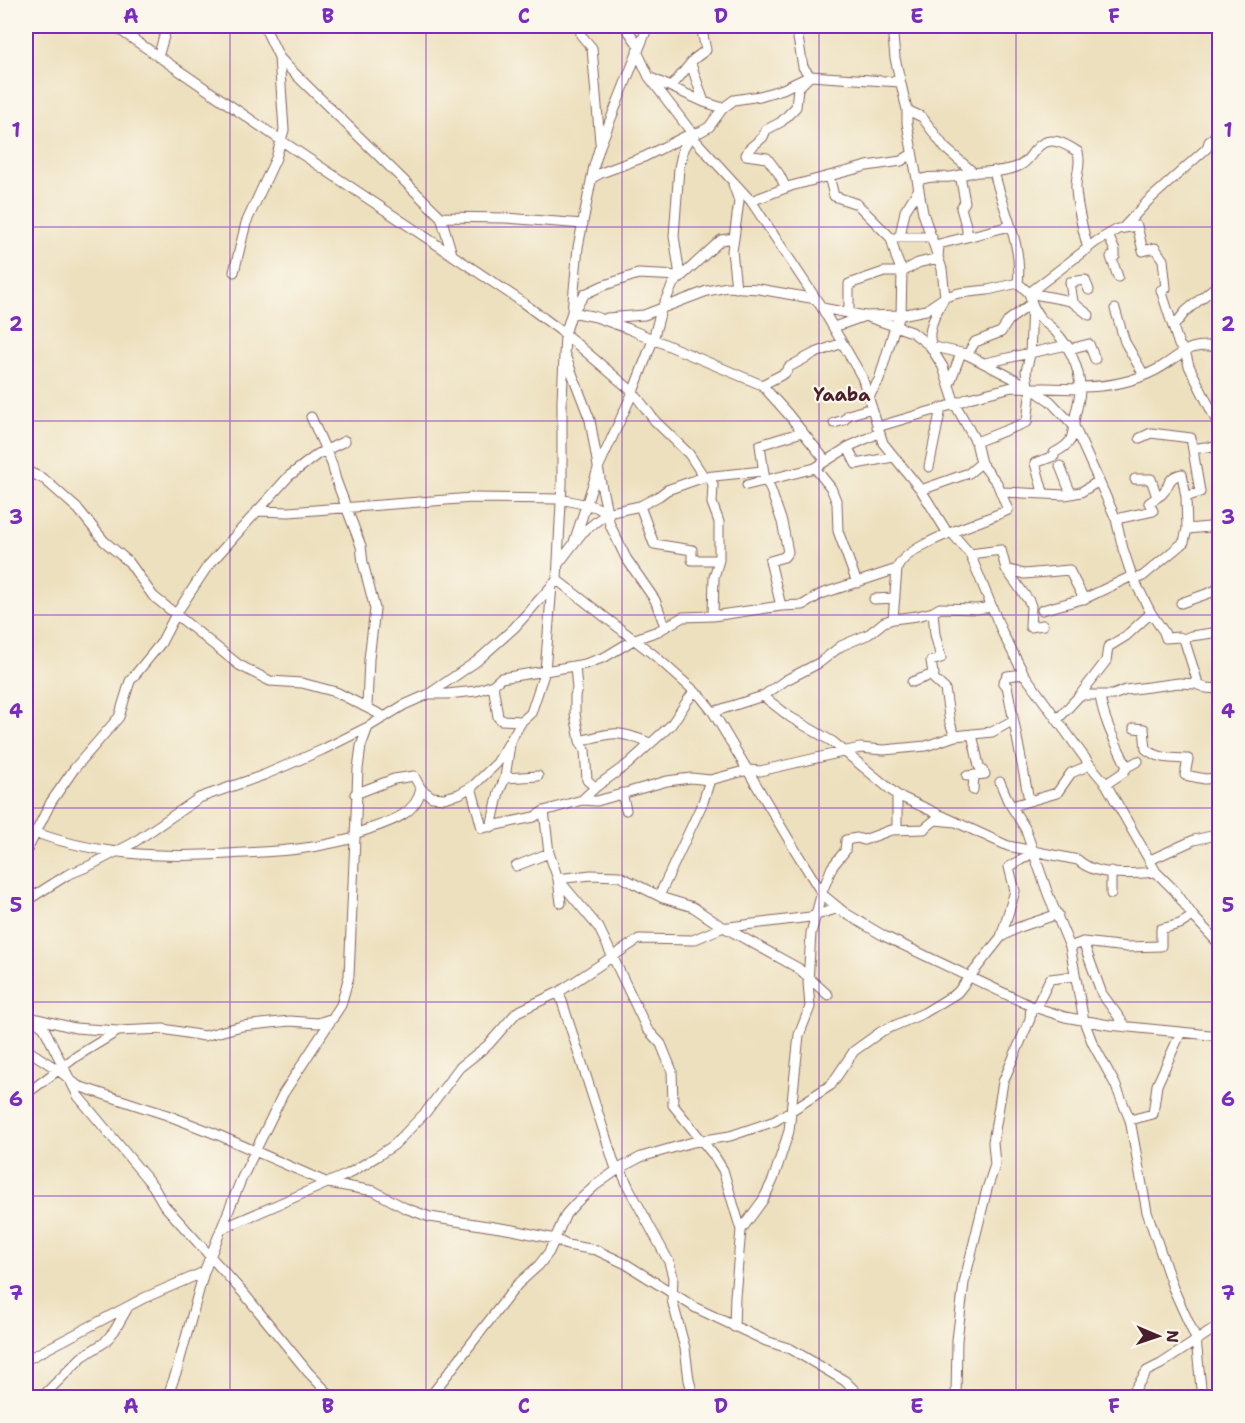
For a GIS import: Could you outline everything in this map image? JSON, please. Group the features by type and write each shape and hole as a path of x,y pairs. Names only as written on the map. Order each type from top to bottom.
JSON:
{"street":[{"path":"114,26 518,298 565,334 633,392 655,421 689,454 713,485 712,503 719,522 719,560 714,577 713,616"},
{"path":"158,57 167,26"},
{"path":"264,26 279,57 441,217 452,254"},
{"path":"580,26 581,35 592,48 600,146"},
{"path":"625,26 638,48 649,77 696,141 750,201 834,327 862,377 878,430 894,457 921,490 947,532 952,533 970,554 1002,634 1024,674 1090,765 1106,783 1156,872 1220,945"},
{"path":"355,794 394,779 414,776 421,789 432,797 444,798 459,794 471,787 497,763 511,737 531,713 545,671 558,564 565,334 572,312 577,255 600,146 648,26"},
{"path":"672,86 706,50 700,26"},
{"path":"796,26 803,68 810,76"},
{"path":"892,26 923,213 938,258 945,297 930,335 931,346"},
{"path":"234,272 246,223 282,141 284,130 279,57"},
{"path":"691,64 704,102"},
{"path":"592,178 601,172 644,157 692,133 700,132 709,127 723,108 734,100 783,89 810,76 900,82"},
{"path":"786,188 779,174 766,158 746,155 749,149 763,137 766,130 781,122 796,107 798,88 810,76"},
{"path":"649,77 704,102 723,108"},
{"path":"907,110 922,117 945,148 974,173"},
{"path":"1123,228 1148,201 1208,148 1209,142 1220,131"},
{"path":"680,276 674,236 679,168 683,149 692,133"},
{"path":"869,396 879,380 895,326 901,315 902,272 896,257 896,237 905,211 919,185 929,176 951,177 1020,166 1030,158 1036,148 1050,141 1062,142 1078,152 1079,173 1076,188 1078,211 1088,249"},
{"path":"750,201 829,176 867,166 901,161 912,154"},
{"path":"994,171 1020,266 1018,283"},
{"path":"960,175 965,202 961,208 967,237"},
{"path":"829,176 834,196 857,204 896,237 932,237"},
{"path":"733,182 739,201 732,251 736,288"},
{"path":"441,217 506,218 583,224"},
{"path":"1029,292 1108,235 1118,229 1137,225 1143,251 1155,248 1163,260 1166,288 1161,290 1173,327 1179,345 1185,351 1189,366 1219,428"},
{"path":"938,258 939,244 1010,226"},
{"path":"1108,235 1115,251 1114,256 1111,257 1118,277"},
{"path":"574,542 598,466 633,392 653,340 661,310 674,284 721,240 734,238"},
{"path":"849,312 849,284 884,272 902,272 918,263 938,258"},
{"path":"572,312 585,294 638,274 680,276"},
{"path":"1073,302 1070,282 1085,280 1089,290"},
{"path":"1018,283 1029,292 1073,302 1089,315"},
{"path":"834,327 865,316 901,315 926,310 945,297 1018,283"},
{"path":"1173,327 1186,311 1219,284"},
{"path":"1219,284 1220,297"},
{"path":"596,317 627,318 661,310 707,291 736,288 759,289 816,299"},
{"path":"1029,292 1037,316 1068,347 1077,369 1080,388 1074,437 1066,447 1054,453 1054,456 1035,463 1043,492"},
{"path":"976,442 1027,422 1029,387 1026,371 1030,352 1032,303"},
{"path":"949,385 964,354 975,342 1001,332 1010,320 1032,303"},
{"path":"822,308 849,312 895,326 912,332 931,346 938,355 955,404 976,442 981,463 1002,492 1008,510 992,518 947,532 899,563 893,619"},
{"path":"1114,309 1125,342 1144,375"},
{"path":"572,312 596,317 629,329 762,385 826,460"},
{"path":"762,385 813,354 842,343"},
{"path":"985,363 1030,352 1089,344 1095,359"},
{"path":"931,346 964,354 985,363 1050,401 1074,426 1116,519 1123,549 1134,578 1151,614 1166,638 1184,639 1220,632"},
{"path":"558,564 574,542 607,513 640,506 667,490 707,478 764,476 815,468 878,430 969,398 1012,387 1080,388 1125,382 1156,370 1192,346 1220,348"},
{"path":"564,353 590,420 607,513 626,558 655,600 665,626"},
{"path":"834,423 844,420 848,415 872,408"},
{"path":"929,467 941,408"},
{"path":"311,417 326,450 361,546 375,609 369,659 367,706"},
{"path":"781,606 770,561 784,557 788,552 782,522 764,476 760,445 802,432"},
{"path":"1140,438 1151,433 1191,438 1200,492 1186,497"},
{"path":"26,852 30,830 74,769 119,717 130,681 161,643 176,614 207,567 289,476 304,463 345,441"},
{"path":"848,448 856,464 894,457"},
{"path":"1193,449 1220,448"},
{"path":"921,490 969,473 981,463"},
{"path":"1060,466 1071,494"},
{"path":"815,468 831,488 837,503 838,531 857,583"},
{"path":"28,472 44,479 79,510 104,541 129,562 153,596 239,665 270,681 302,683 336,692 386,717"},
{"path":"1116,519 1153,511 1149,503 1164,492 1166,484 1175,476 1196,473"},
{"path":"1042,610 1084,599 1143,576 1184,542 1186,497 1182,474"},
{"path":"747,485 764,476"},
{"path":"1134,479 1151,479 1157,497"},
{"path":"1002,492 1071,494 1081,492 1099,481"},
{"path":"256,510 289,512 472,498 561,499 586,504 607,513"},
{"path":"640,506 654,544 692,550 692,560 719,560"},
{"path":"1186,529 1220,526"},
{"path":"970,554 1001,550 1006,569 1031,606 1030,627 1044,625"},
{"path":"429,694 467,692 493,685 501,678 585,664 605,657 635,639 658,631 683,617 713,616 802,605 821,594 897,569"},
{"path":"1006,569 1024,574 1069,570 1084,599"},
{"path":"554,582 635,639 694,691 713,712 822,892 839,908 884,936 1034,1007 1084,1021 1220,1036"},
{"path":"26,901 67,875 115,853 199,798 264,775 322,750 429,694 477,661 514,628 554,582"},
{"path":"1181,603 1220,587"},
{"path":"874,599 896,598"},
{"path":"713,712 763,696 819,663 841,646 869,634 884,622 933,612 940,608 992,607"},
{"path":"933,612 941,658 931,661 934,679 945,689 950,723 955,736"},
{"path":"1058,719 1106,662 1108,647 1126,636 1151,614"},
{"path":"1184,639 1195,672 1196,684"},
{"path":"575,666 577,689 574,696 575,714 580,741 585,750 587,780 595,787"},
{"path":"912,682 934,674"},
{"path":"1024,674 1007,676 1003,683 1006,686 1029,800"},
{"path":"1080,695 1113,695 1126,690 1179,683 1220,689"},
{"path":"493,685 498,717 501,720 522,721"},
{"path":"582,800 671,725 694,691"},
{"path":"763,696 790,717 846,752 897,795 1008,846 1078,860 1084,865 1111,872 1156,872"},
{"path":"1100,696 1113,741 1127,767"},
{"path":"471,787 482,828 534,817 544,811 582,800 597,801 667,781 692,778 710,780 748,770 760,771 860,748 884,750 926,746 955,736 992,732 1012,721"},
{"path":"166,1398 177,1370 204,1272 255,1151 283,1094 341,1005 349,976 355,794 361,746 368,727"},
{"path":"1134,728 1144,729 1146,749 1153,754 1164,758 1188,759 1185,775 1205,779 1220,778"},
{"path":"580,741 612,732 651,743"},
{"path":"972,734 979,766 985,774 970,776 973,790"},
{"path":"491,826 499,792 505,778 511,737"},
{"path":"1106,783 1138,761"},
{"path":"1012,806 1057,793 1071,773 1090,765"},
{"path":"505,778 538,776"},
{"path":"659,896 703,802 710,780"},
{"path":"1000,782 1025,828 1048,894 1070,947 1084,1021 1092,1042 1115,1084 1130,1120 1147,1212 1173,1288 1197,1339 1202,1398"},
{"path":"30,830 73,844 115,853 176,857 274,852 307,848 355,836 405,816 420,796 421,789"},
{"path":"622,793 626,810"},
{"path":"897,795 897,830"},
{"path":"544,811 549,854 558,879 561,903"},
{"path":"741,1230 763,1200 773,1180 789,1131 798,1035 810,1007 808,978 811,933 822,892 832,867 845,851 846,840 857,838 864,840 897,830 924,829 935,820 956,822"},
{"path":"1150,860 1194,840 1220,834"},
{"path":"429,1398 517,1286 549,1252 566,1214 576,1203 620,1168 641,1157 701,1140 730,1136 775,1121 831,1085 854,1051 882,1031 924,1013 957,993 1001,937 1015,891 1009,867 1034,852"},
{"path":"516,866 549,854"},
{"path":"1111,872 1111,894"},
{"path":"558,879 591,875 619,876 659,896 693,907 798,968 828,995"},
{"path":"558,879 599,928 647,1029 661,1044 672,1071 673,1106 723,1170 741,1230 734,1327"},
{"path":"221,1229 362,1167 394,1145 426,1112 459,1068 488,1046 517,1012 559,992 639,939 693,940 724,927 774,922 816,915 839,908"},
{"path":"1001,937 1017,928 1058,914"},
{"path":"1070,947 1083,942 1127,947 1161,946 1161,929 1180,924 1193,916"},
{"path":"1083,942 1102,994 1126,1027"},
{"path":"956,1398 957,1340 964,1283 987,1189 995,1166 993,1142 1003,1082 1034,1007 1050,979 1075,976"},
{"path":"559,992 608,1149 615,1166 620,1168 669,1262 673,1277 672,1300 686,1348 689,1380 694,1398"},
{"path":"28,1015 75,1028 118,1031 163,1029 204,1036 242,1026 290,1021 318,1023 333,1018"},
{"path":"28,1015 44,1028 61,1068 78,1086 167,1115 328,1183 374,1191 405,1208 430,1217 489,1225 555,1239 567,1245 596,1251 626,1264 672,1293 734,1327 781,1347 791,1348 845,1381 862,1398"},
{"path":"26,1094 118,1031"},
{"path":"1130,1120 1154,1114 1157,1085 1181,1032"},
{"path":"26,1049 61,1068"},
{"path":"70,1079 78,1096 153,1186 164,1205 333,1398"},
{"path":"26,1360 128,1307 204,1272"},
{"path":"41,1398 82,1357 105,1342 128,1307"},
{"path":"1133,1397 1138,1382 1147,1371 1220,1325"}],"district":[{"name":"Yaaba","path":"842,395"}]}
